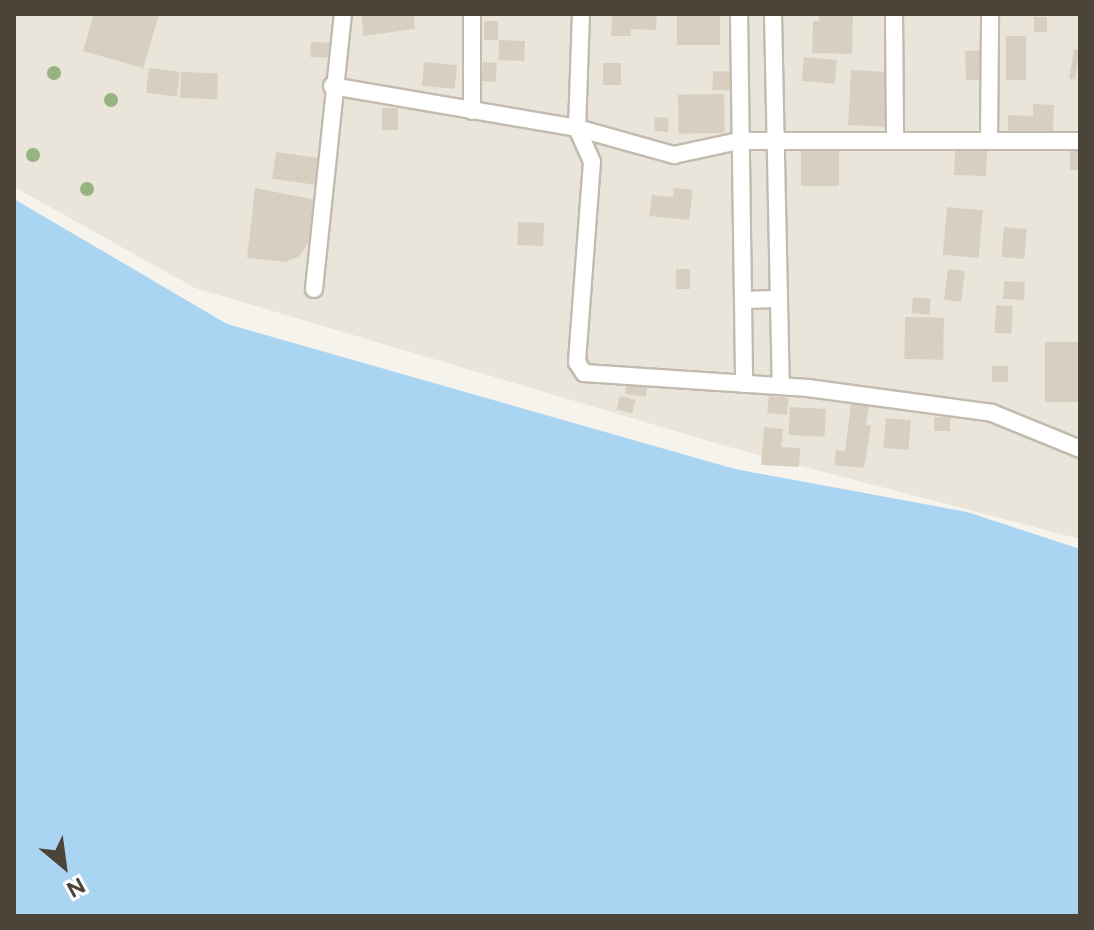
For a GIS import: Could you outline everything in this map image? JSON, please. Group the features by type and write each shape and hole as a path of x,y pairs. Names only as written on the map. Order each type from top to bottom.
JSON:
{"street":[{"path":"314,289 332,86 343,14"},
{"path":"472,14 472,111"},
{"path":"581,14 577,128 592,162 579,368 584,373 781,385 992,413 1080,449"},
{"path":"739,14 744,384"},
{"path":"773,14 775,299 781,385"},
{"path":"894,14 895,139"},
{"path":"989,140 990,14"},
{"path":"332,86 577,128 674,155 739,141 1080,141"},
{"path":"743,300 775,299"}],"shaded area":[{"path":"14,14 1080,14 1080,539 729,447 195,288 14,187"}],"water":[{"path":"14,199 227,324 735,469 967,512 1080,549 1080,916 14,916"}],"building":[{"path":"94,14 159,15 143,68 83,51"},
{"path":"362,14 414,14 415,29 363,36"},
{"path":"657,14 656,30 631,29 631,36 611,36 612,16"},
{"path":"677,14 720,14 720,45 677,45"},
{"path":"819,14 853,14 852,54 812,53 813,21 819,21"},
{"path":"1034,17 1047,17 1047,32 1034,32"},
{"path":"484,21 498,21 498,40 484,40"},
{"path":"1006,36 1026,36 1026,80 1006,80"},
{"path":"499,40 525,41 524,61 498,60"},
{"path":"311,42 335,43 334,58 310,57"},
{"path":"1074,49 1080,50 1075,80 1069,79"},
{"path":"994,50 995,79 966,80 965,51"},
{"path":"804,57 837,60 835,84 802,81"},
{"path":"424,62 457,65 455,89 422,86"},
{"path":"483,62 497,63 496,82 482,81"},
{"path":"603,63 621,63 621,85 603,85"},
{"path":"149,68 180,72 177,97 146,93"},
{"path":"851,70 889,72 886,127 848,125"},
{"path":"713,71 746,72 745,91 712,90"},
{"path":"181,72 218,73 217,99 180,98"},
{"path":"724,94 725,133 679,134 678,95"},
{"path":"1033,104 1054,105 1053,134 1008,131 1008,115 1033,116"},
{"path":"382,108 398,108 398,130 382,130"},
{"path":"655,117 669,118 668,132 654,131"},
{"path":"801,143 839,143 839,186 801,186"},
{"path":"1070,148 1080,148 1080,170 1070,170"},
{"path":"955,150 987,151 986,176 954,175"},
{"path":"276,152 321,158 317,185 272,179"},
{"path":"255,188 316,200 311,238 300,256 286,262 247,258"},
{"path":"674,188 693,190 689,220 649,216 652,195 673,197"},
{"path":"947,207 983,210 979,258 943,255"},
{"path":"518,222 544,223 543,246 517,245"},
{"path":"1004,227 1027,229 1024,259 1001,257"},
{"path":"676,269 690,269 690,289 676,289"},
{"path":"948,269 965,271 961,302 944,300"},
{"path":"1004,281 1025,282 1024,300 1003,299"},
{"path":"913,297 931,299 929,315 911,313"},
{"path":"996,305 1013,306 1012,334 995,333"},
{"path":"905,317 944,318 943,360 904,359"},
{"path":"1045,342 1080,342 1080,402 1045,402"},
{"path":"992,366 1008,366 1008,382 992,382"},
{"path":"627,381 648,384 646,397 625,394"},
{"path":"620,396 636,400 632,413 617,410"},
{"path":"769,396 789,398 787,415 767,413"},
{"path":"851,404 869,406 866,425 871,426 864,468 834,465 836,450 845,451"},
{"path":"790,407 826,409 824,437 789,435"},
{"path":"934,417 950,417 950,431 934,431"},
{"path":"886,418 911,420 908,450 883,448"},
{"path":"764,427 783,429 781,447 800,448 799,467 761,465"}]}
